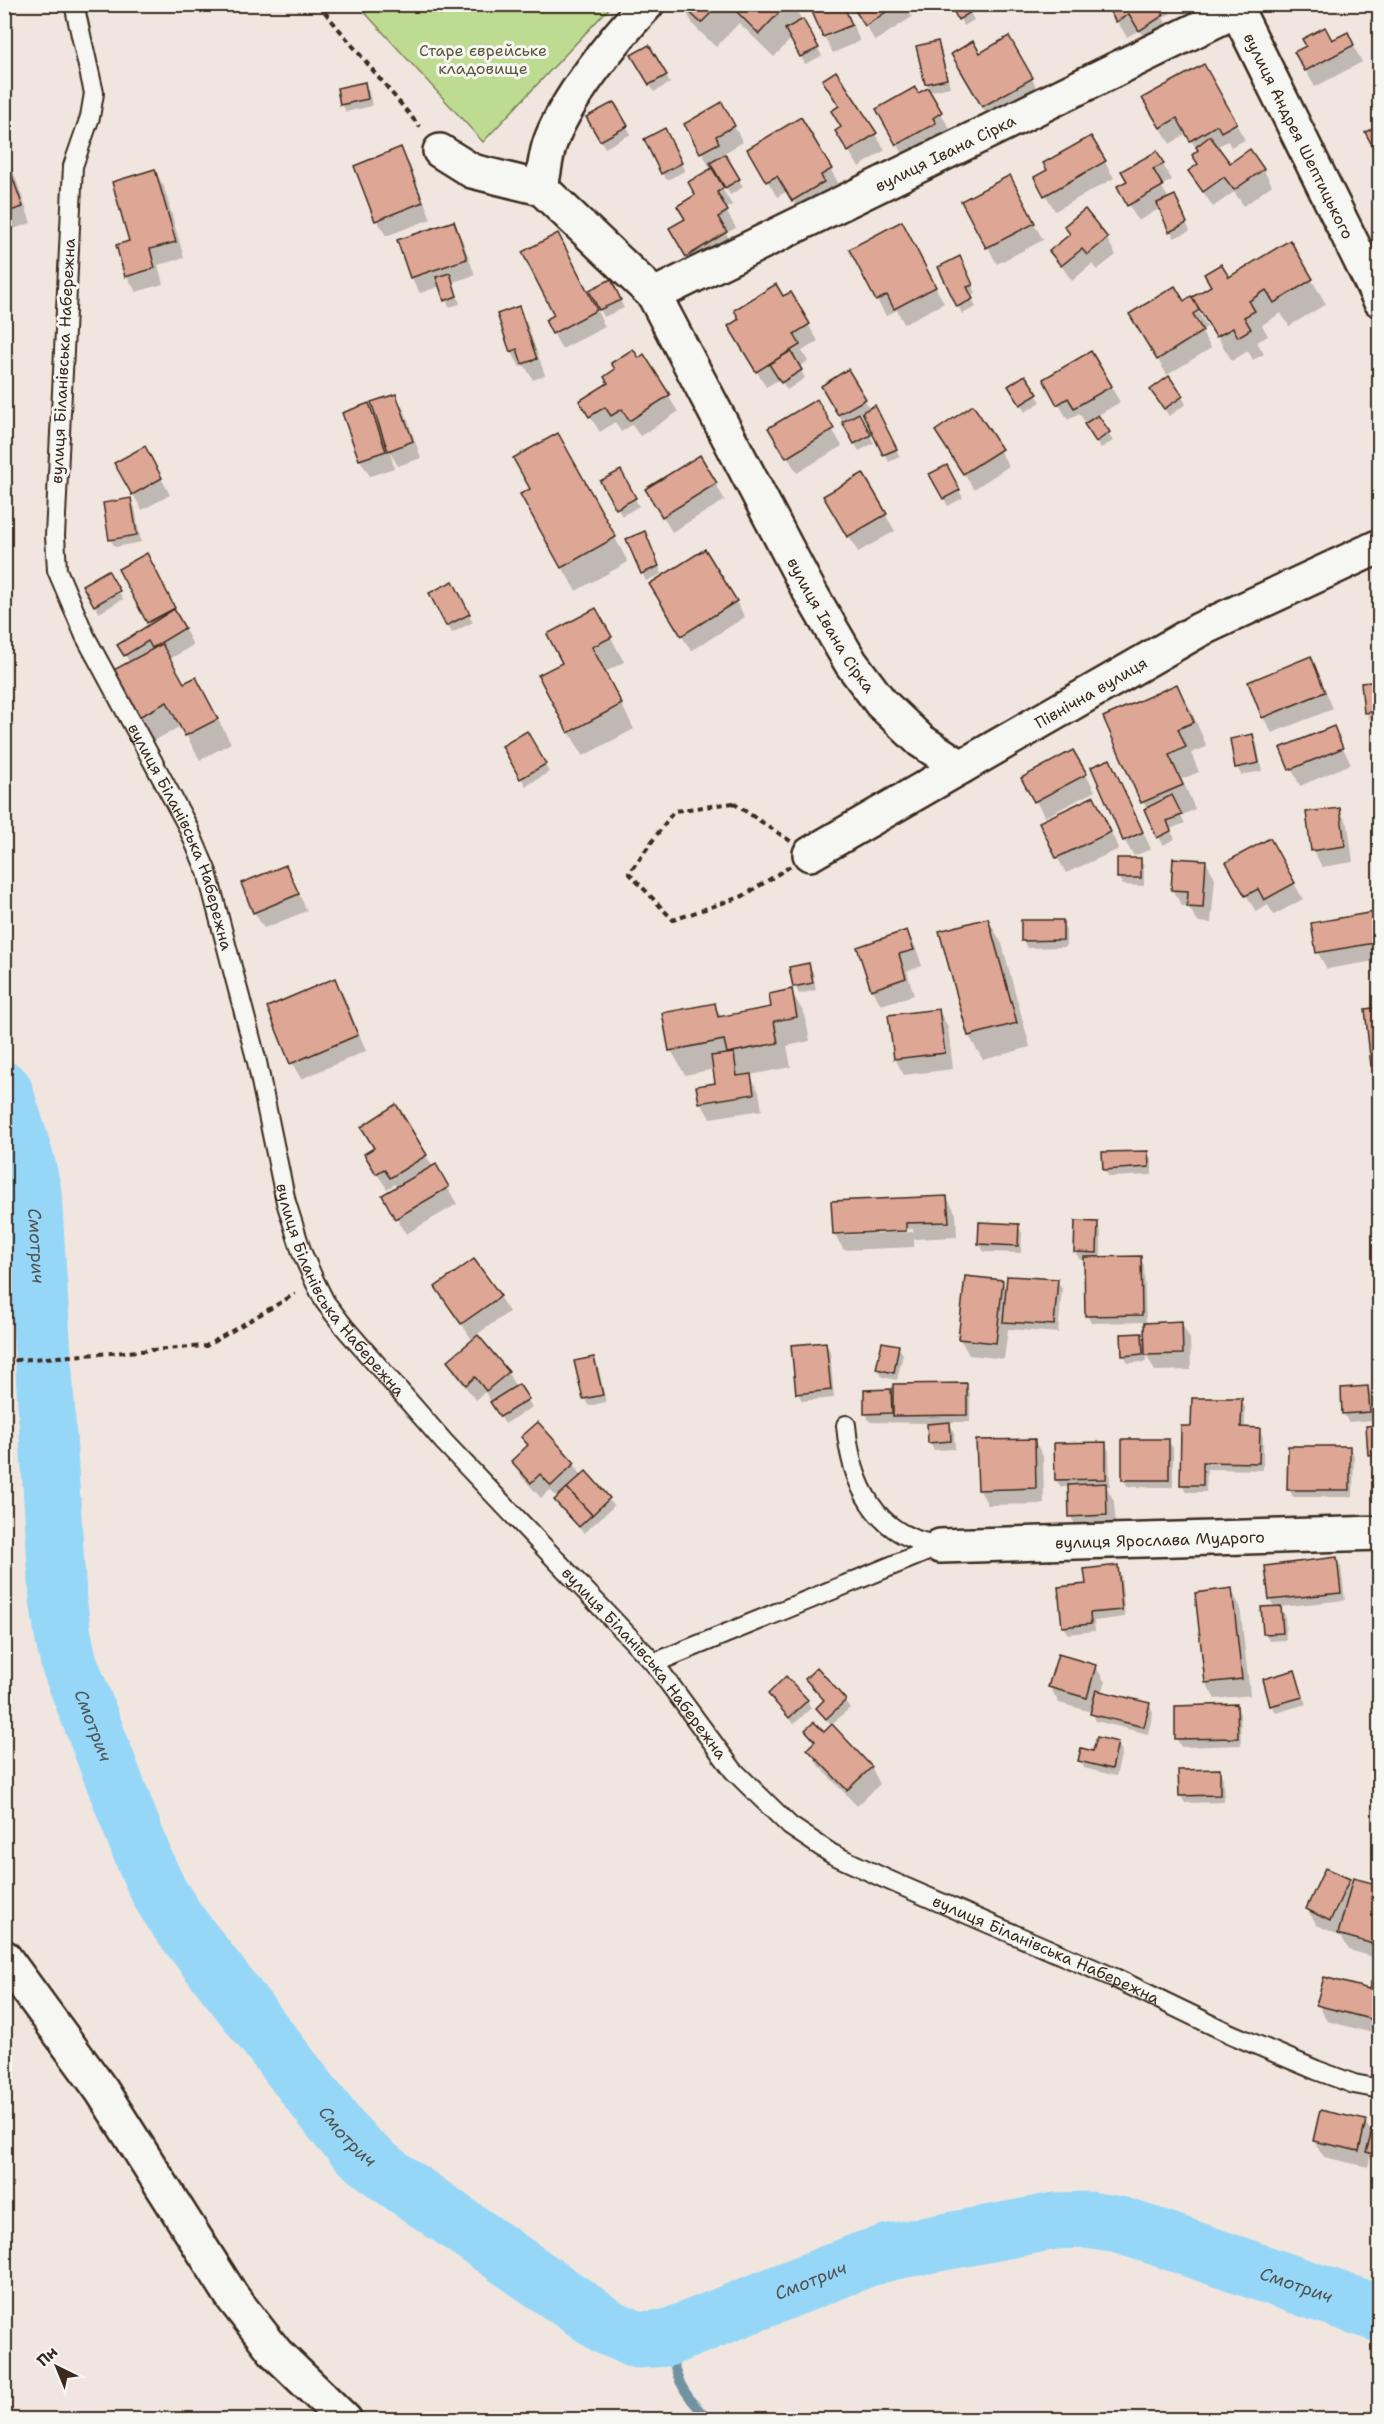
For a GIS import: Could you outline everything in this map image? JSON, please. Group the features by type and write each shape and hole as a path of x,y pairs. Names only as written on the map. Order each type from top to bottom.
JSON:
{"street":[{"path":"541,188 549,146 567,110 617,36 647,4"},
{"name":"вулиця Івана Сірка","path":"654,296 1236,7"},
{"name":"вулиця Андрея Шептицького","path":"1236,7 1380,300"},
{"name":"вулиця Івана Сірка","path":"440,151 472,171 541,188 654,296 802,576 851,663 881,703 921,741 961,767"},
{"name":"Північна вулиця","path":"810,854 1199,630 1380,546"},
{"name":"вулиця Ярослава Мудрого","path":"940,1546 1380,1533"},
{"path":"4,1957 102,2091 233,2298 276,2353 345,2420"}],"lane":[{"name":"вулиця Біланівська Набережна","path":"74,4 94,93 90,117 73,166 55,536 57,570 84,636 186,825 207,872 257,1062 286,1202 302,1253 325,1302 444,1442 654,1663 733,1770 790,1826 808,1840 886,1879 1115,1978 1231,2034 1316,2070 1354,2084 1380,2089"},
{"path":"846,1425 854,1469 861,1487 877,1513 899,1534 918,1543 940,1546"},
{"path":"654,1663 940,1546"}],"path":[{"path":"318,4 440,151"},
{"path":"733,803 810,854 743,896 673,920 629,873 674,811 733,803"},
{"path":"4,1361 206,1347 315,1282"}],"green space":[{"name":"Старе єврейське кладовище","path":"358,5 612,5 483,142"}],"building":[{"path":"681,4 720,4 701,23"},
{"path":"729,4 787,4 759,34"},
{"path":"815,4 843,4 852,25 823,37 810,7"},
{"path":"851,4 898,4 865,26"},
{"path":"950,4 967,4 971,12 958,20"},
{"path":"1105,4 1157,4 1164,15 1139,31 1129,14 1116,22"},
{"path":"803,19 819,48 800,57 785,29"},
{"path":"1325,27 1332,40 1348,32 1354,45 1305,71 1294,52 1306,46 1302,39"},
{"path":"1009,36 1033,78 982,107 951,54 973,41 980,53"},
{"path":"938,41 947,79 925,84 916,46"},
{"path":"649,45 667,75 649,85 631,55"},
{"path":"1204,64 1237,123 1221,132 1217,125 1190,141 1177,118 1160,128 1142,98"},
{"path":"836,71 877,133 848,152 835,131 841,127 831,111 839,106 822,80"},
{"path":"365,82 368,99 340,105 337,88"},
{"path":"915,87 918,93 928,88 942,112 933,118 936,123 896,145 876,109"},
{"path":"614,102 628,126 600,141 586,117"},
{"path":"722,102 735,126 716,136 719,143 700,153 684,124"},
{"path":"801,117 832,169 821,175 824,182 792,201 777,176 766,182 747,149"},
{"path":"1380,125 1380,160 1365,132"},
{"path":"665,128 682,163 661,174 644,139"},
{"path":"1091,136 1106,161 1044,196 1034,177 1047,170 1043,163"},
{"path":"1210,136 1230,163 1250,149 1264,169 1234,190 1224,177 1203,192 1188,171 1198,164 1192,155 1198,150 1196,147"},
{"path":"401,147 423,202 375,221 354,166"},
{"path":"1157,151 1164,164 1153,169 1163,186 1127,206 1117,186 1127,181 1121,171"},
{"path":"4,153 23,207 4,213"},
{"path":"725,154 740,179 725,188 710,163"},
{"path":"712,168 724,188 717,192 728,211 718,217 727,232 686,257 669,228 685,219 677,206 695,195 688,182"},
{"path":"155,169 176,242 150,249 155,268 125,277 116,245 129,241 112,182"},
{"path":"1010,175 1035,223 986,248 961,201"},
{"path":"1175,195 1187,223 1169,232 1157,203"},
{"path":"1085,209 1108,238 1087,255 1082,249 1061,266 1049,251 1070,234 1064,226"},
{"path":"454,221 467,259 410,278 397,240"},
{"path":"902,221 936,287 894,309 887,295 876,301 849,249"},
{"path":"558,233 597,310 552,334 545,320 554,315 522,252"},
{"path":"1290,240 1313,279 1274,303 1266,290 1249,301 1255,311 1244,317 1251,329 1238,337 1233,328 1216,337 1192,297 1211,286 1204,274 1221,264 1229,277"},
{"path":"960,256 973,285 967,287 973,299 957,307 938,267"},
{"path":"450,273 457,296 444,301 436,277"},
{"path":"611,279 621,300 599,310 589,290"},
{"path":"776,284 783,296 791,292 810,324 794,334 800,345 756,372 728,326 739,319 734,310"},
{"path":"1175,286 1184,301 1191,296 1199,310 1193,314 1203,331 1157,360 1129,314"},
{"path":"519,306 537,359 522,364 517,349 510,352 497,314"},
{"path":"633,349 639,358 644,354 670,395 629,421 622,409 611,416 605,407 589,417 579,401 608,383 604,377 615,369 611,363"},
{"path":"791,351 802,370 781,383 769,364"},
{"path":"1091,351 1112,386 1074,408 1068,398 1057,405 1043,379"},
{"path":"848,369 866,399 838,415 821,386"},
{"path":"1025,375 1038,394 1020,405 1008,386"},
{"path":"1169,376 1183,396 1164,409 1150,390"},
{"path":"396,394 413,441 388,451 371,402"},
{"path":"817,399 834,429 786,458 768,428"},
{"path":"369,403 386,451 359,460 342,413"},
{"path":"875,405 897,449 883,455 862,412"},
{"path":"973,405 1002,449 963,474 935,431"},
{"path":"859,413 871,435 854,444 842,422"},
{"path":"1098,415 1110,432 1096,442 1084,424"},
{"path":"558,433 616,537 561,568 520,494 530,489 513,458"},
{"path":"145,446 162,478 132,495 114,463"},
{"path":"700,455 717,483 662,517 645,489"},
{"path":"947,465 960,490 943,499 929,474"},
{"path":"621,470 636,498 616,509 600,481"},
{"path":"863,473 887,514 847,537 823,496"},
{"path":"131,498 137,535 109,540 103,503"},
{"path":"645,531 659,566 641,574 626,539"},
{"path":"705,549 737,601 681,636 649,584"},
{"path":"147,553 175,608 147,623 118,569"},
{"path":"108,570 120,591 94,606 82,585"},
{"path":"453,581 470,614 446,626 429,593"},
{"path":"596,608 612,637 592,647 622,704 568,733 538,675 562,663 547,634"},
{"path":"174,609 185,628 152,648 148,641 124,656 117,645"},
{"path":"162,644 184,683 196,677 218,719 185,736 167,702 135,719 110,672"},
{"path":"1311,656 1325,692 1262,718 1248,682"},
{"path":"1380,681 1380,711 1364,713 1361,683"},
{"path":"1177,684 1194,722 1178,729 1186,747 1169,755 1183,785 1141,803 1103,717"},
{"path":"1334,726 1343,748 1289,770 1280,748"},
{"path":"527,731 546,764 520,779 502,746"},
{"path":"1253,734 1259,763 1235,768 1230,739"},
{"path":"1073,750 1087,774 1034,802 1021,778"},
{"path":"1110,759 1143,832 1123,841 1091,767"},
{"path":"1172,795 1182,815 1167,821 1171,831 1157,838 1144,809"},
{"path":"1094,796 1111,832 1056,858 1039,822"},
{"path":"1340,808 1345,846 1311,851 1306,812"},
{"path":"1270,838 1295,883 1264,900 1258,889 1245,896 1226,862"},
{"path":"1117,858 1141,858 1141,878 1117,878"},
{"path":"1173,858 1206,860 1203,908 1187,907 1188,891 1171,890"},
{"path":"286,865 299,894 253,913 241,883"},
{"path":"1380,911 1380,942 1316,953 1311,923"},
{"path":"988,918 1017,1023 968,1036 939,931"},
{"path":"1021,920 1063,920 1063,940 1021,941"},
{"path":"907,930 914,950 899,954 906,978 871,990 857,947"},
{"path":"809,963 813,983 793,987 789,967"},
{"path":"335,978 358,1035 290,1064 267,1007"},
{"path":"792,989 797,1017 774,1021 778,1043 727,1053 724,1040 669,1051 662,1013 715,1003 718,1017 771,1007 769,994"},
{"path":"1380,1007 1380,1065 1371,1066 1365,1009"},
{"path":"939,1009 945,1053 894,1059 888,1015"},
{"path":"734,1053 737,1076 751,1074 754,1094 699,1103 696,1086 715,1083 711,1056"},
{"path":"396,1104 427,1155 390,1178 384,1169 376,1174 364,1154 374,1148 361,1127"},
{"path":"1148,1151 1149,1167 1103,1170 1102,1152"},
{"path":"436,1164 449,1187 395,1219 382,1195"},
{"path":"947,1196 949,1222 906,1223 906,1231 833,1234 831,1201"},
{"path":"1075,1221 1098,1222 1097,1253 1074,1252"},
{"path":"979,1222 1019,1224 1018,1246 978,1244"},
{"path":"1141,1256 1142,1315 1085,1316 1084,1257"},
{"path":"474,1259 501,1296 461,1324 435,1287"},
{"path":"965,1276 1003,1280 996,1343 958,1339"},
{"path":"1007,1276 1058,1279 1054,1325 1003,1322"},
{"path":"1182,1321 1183,1354 1145,1355 1144,1323"},
{"path":"1142,1333 1143,1354 1122,1356 1121,1334"},
{"path":"478,1335 509,1372 486,1391 475,1377 466,1385 447,1361"},
{"path":"826,1342 831,1390 796,1394 791,1345"},
{"path":"882,1342 899,1345 894,1373 876,1369"},
{"path":"594,1357 603,1395 583,1399 574,1361"},
{"path":"967,1383 967,1415 893,1416 893,1384"},
{"path":"519,1384 529,1399 500,1417 490,1402"},
{"path":"1368,1386 1370,1412 1342,1414 1341,1388"},
{"path":"891,1389 892,1413 864,1414 864,1390"},
{"path":"1192,1398 1242,1398 1241,1427 1260,1428 1259,1463 1203,1462 1203,1485 1180,1485 1181,1426 1191,1426"},
{"path":"538,1422 575,1463 551,1486 540,1474 531,1483 511,1461 528,1445 521,1437"},
{"path":"950,1422 951,1441 928,1443 927,1424"},
{"path":"1380,1425 1380,1454 1368,1455 1366,1426"},
{"path":"1035,1439 1036,1488 978,1490 976,1440"},
{"path":"1122,1439 1169,1439 1169,1480 1122,1480"},
{"path":"1106,1442 1106,1479 1055,1480 1054,1443"},
{"path":"1288,1446 1350,1446 1350,1490 1287,1490"},
{"path":"586,1471 610,1498 592,1515 567,1488"},
{"path":"1106,1483 1107,1515 1069,1517 1068,1485"},
{"path":"567,1488 592,1515 579,1527 554,1500"},
{"path":"1337,1557 1341,1593 1269,1600 1265,1566"},
{"path":"1118,1565 1122,1610 1090,1613 1091,1624 1062,1627 1058,1587 1086,1584 1084,1569"},
{"path":"1232,1588 1242,1679 1205,1683 1195,1593"},
{"path":"1281,1606 1283,1633 1263,1634 1261,1607"},
{"path":"1058,1654 1096,1665 1087,1698 1048,1687"},
{"path":"817,1667 846,1700 826,1719 816,1708 824,1700 805,1679"},
{"path":"1295,1670 1303,1697 1270,1706 1263,1679"},
{"path":"786,1676 808,1700 789,1718 768,1694"},
{"path":"1096,1690 1150,1703 1144,1727 1090,1714"},
{"path":"1237,1704 1238,1738 1175,1739 1175,1706"},
{"path":"814,1722 824,1732 832,1724 872,1767 847,1790 807,1749 815,1741 805,1730"},
{"path":"1097,1737 1118,1742 1112,1769 1078,1761 1081,1748 1093,1751"},
{"path":"1220,1769 1220,1795 1179,1796 1178,1770"},
{"path":"1325,1868 1350,1879 1330,1921 1306,1909"},
{"path":"1353,1878 1380,1885 1380,1946 1338,1934"},
{"path":"1324,1977 1369,1989 1371,1982 1380,1984 1380,2002 1374,2020 1316,2005"},
{"path":"1320,2110 1366,2120 1359,2151 1313,2141"},
{"path":"1373,2129 1380,2131 1380,2156 1366,2152"}],"waterway":[{"name":"Смотрич","path":"4,1090 27,1164 33,1192 58,1598 69,1663 146,1864 160,1894 178,1922 340,2131 361,2153 388,2175 609,2328 638,2340 667,2338 863,2260 890,2252 1055,2221 1088,2220 1119,2225 1380,2314"},
{"path":"667,2338 680,2382 691,2400 709,2420"}]}
